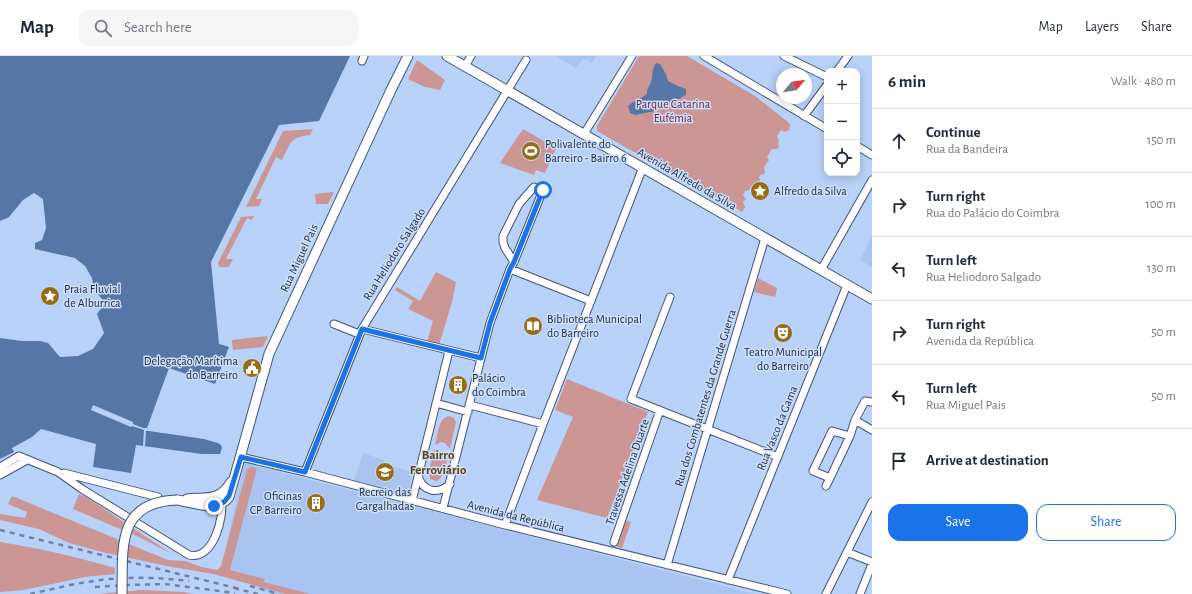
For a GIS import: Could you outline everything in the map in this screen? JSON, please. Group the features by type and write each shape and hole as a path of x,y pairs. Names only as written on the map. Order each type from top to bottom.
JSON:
{"street":[{"name":"Rua Miguel Pais","path":"221,499 229,496 241,457 259,387 269,354 278,332 408,56"},
{"name":"Avenida Alfredo da Silva","path":"447,56 872,299"},
{"path":"465,66 472,56"},
{"path":"584,134 632,56"},
{"path":"704,56 824,127"},
{"path":"784,56 824,76"},
{"path":"839,68 848,56"},
{"name":"Rua Heliodoro Salgado","path":"305,472 360,331 526,60"},
{"path":"804,116 824,89"},
{"path":"860,148 872,155"},
{"path":"505,525 642,167"},
{"path":"821,270 872,180"},
{"path":"444,508 490,323 510,269 514,262 543,190 534,187 519,204 503,236 505,248 514,262"},
{"name":"Rua dos Combatentes da Grande Guerra","path":"667,565 765,238"},
{"path":"510,269 591,301"},
{"name":"Rua Vasco da Gama","path":"728,580 847,285"},
{"path":"670,297 631,399 778,457"},
{"path":"334,324 481,358"},
{"path":"412,500 449,351"},
{"path":"826,486 865,401 872,402"},
{"path":"436,403 469,408 543,424"},
{"name":"Travessa Adelina Duarte","path":"614,542 660,410"},
{"path":"855,420 872,430"},
{"path":"830,478 813,471 832,430 850,436"},
{"path":"0,467 19,456 58,472 158,497"},
{"name":"Avenida da República","path":"241,457 305,472 505,525 787,594"},
{"path":"0,475 27,460"},
{"path":"58,472 189,555 194,556 203,553 216,536 222,514 221,499"},
{"path":"418,476 422,485 431,491 442,490 450,484"},
{"path":"122,594 122,550 124,536 139,512 150,504 164,501 177,500 206,506 214,506 221,499"},
{"path":"826,594 872,502"},
{"path":"847,552 872,563 860,594"}],"shaded area":[{"path":"0,56 350,56 319,121 279,125 211,262 219,344 229,347 215,384 169,368 147,428 149,431 204,439 218,443 222,448 220,454 202,454 136,445 131,473 93,467 96,444 41,429 32,437 12,448 14,452 0,459 0,338 22,341 40,341 48,343 60,357 78,356 93,349 104,333 97,314 105,303 94,289 92,278 85,266 75,258 35,249 35,243 42,240 46,228 43,199 34,193 23,200 9,217 0,221"},
{"path":"556,56 596,56 592,63 587,59 583,59 576,68"},
{"path":"656,63 660,64 668,81 686,89 686,95 674,101 661,102 655,111 635,115 630,113 628,106 647,94 652,79 653,69"},
{"path":"872,235 872,267 860,260"},
{"name":"Recreio das Gargalhadas","path":"363,453 384,460 384,464 413,472 408,492 402,492 354,480"},
{"name":"Oficinas CP Barreiro","path":"244,463 755,594 273,594 221,572"}],"green space":[{"name":"Parque Catarina Eufémia","path":"639,56 687,56 755,96 790,125 789,130 785,132 781,130 777,136 779,147 777,149 772,149 767,157 769,160 764,167 764,174 760,175 759,177 759,183 752,185 749,190 745,191 743,195 746,199 743,202 745,207 742,212 723,200 713,197 597,131 597,126"},
{"path":"417,60 445,80 440,90 425,87 408,79"},
{"path":"313,129 310,135 303,136 292,142 282,160 276,157 256,199 262,199 259,206 246,207 283,131"},
{"name":"Polivalente do Barreiro - Bairro 6","path":"523,129 556,148 545,173 536,170 534,175 500,163"},
{"path":"334,192 328,204 316,204 315,194"},
{"path":"254,216 252,220 247,218 226,259 233,259 229,267 219,267 218,263 241,217"},
{"path":"436,272 456,282 452,302 439,345 427,342 433,321 408,309 413,301 395,290 397,287 420,301"},
{"path":"758,278 777,288 775,297 754,292"},
{"path":"268,336 263,347 233,350 232,340"},
{"path":"567,379 648,412 607,518 537,500 573,417 555,410"},
{"path":"449,416 454,418 456,422 450,449 445,443 441,442 435,445 441,423 445,417"},
{"path":"434,449 440,455 449,453 445,469 441,477 436,481 430,479 429,472"},
{"path":"252,467 257,468 230,570 265,579 264,582 310,594 286,594 213,574 106,553 69,543 39,529 0,520 0,514 25,518 27,512 8,504 12,496 168,560 185,561 217,570 221,566 247,469"},
{"path":"79,494 86,497 172,554 139,537 73,509"},
{"path":"624,520 631,522 622,548 615,546"},
{"path":"0,542 44,550 101,564 115,568 115,574 85,577 24,590 0,592"},
{"path":"142,590 184,592 193,594 98,594"}],"pier":[{"path":"93,405 133,422 133,424 147,428 149,431 146,431 145,446 143,446 144,430 131,427 91,410"}],"railway":[{"path":"0,530 240,589"},
{"path":"30,594 80,583 112,579 151,578 189,581"},
{"path":"95,587 165,584 235,593"},
{"path":"250,586 279,594"},
{"path":"234,588 258,594"}],"place":[{"name":"Polivalente do Barreiro - Bairro 6","path":"531,151"},
{"name":"Alfredo da Silva","path":"760,191"},
{"name":"Praia Fluvial de Alburrica","path":"50,296"},
{"name":"Biblioteca Municipal do Barreiro","path":"533,326"},
{"name":"Teatro Municipal do Barreiro","path":"783,333"},
{"name":"Delegação Marítima do Barreiro","path":"252,368"},
{"name":"Palácio do Coimbra","path":"458,385"},
{"name":"Recreio das Gargalhadas","path":"385,472"},
{"name":"Oficinas CP Barreiro","path":"316,503"}],"district":[{"name":"Bairro Ferroviário","path":"438,462"}],"route":[{"path":"214,506 224,502 229,496 241,457 305,472 362,329 481,358 493,314 543,190"}]}
